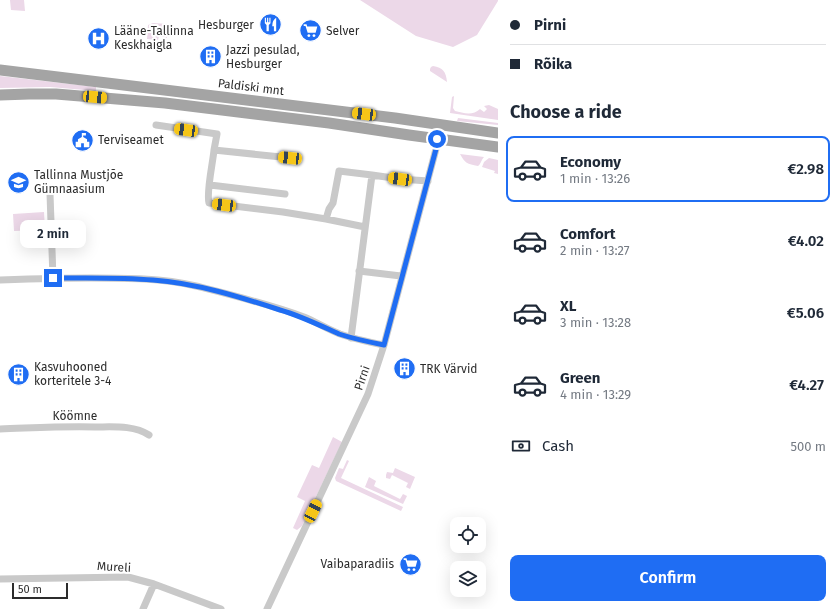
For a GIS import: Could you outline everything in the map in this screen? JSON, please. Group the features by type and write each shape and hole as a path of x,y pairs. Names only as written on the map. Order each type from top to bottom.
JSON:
{"main road":[{"name":"Paldiski mnt","path":"0,70 498,132"},
{"path":"0,95 56,94 165,103 329,123 498,147"}],"street":[{"name":"Pirni","path":"267,609 365,402 378,366 401,276 428,181 436,149 440,124"},
{"path":"156,125 217,134 208,202 210,203 283,212 326,219 365,228"},
{"path":"214,150 290,158"},
{"path":"326,219 329,209 333,203 338,171 428,181"},
{"path":"351,338 372,175"},
{"path":"210,185 285,194"},
{"path":"50,194 53,278"},
{"path":"359,271 401,276"},
{"path":"0,280 123,278 154,280 195,286 281,310 305,318 351,338 384,345"},
{"name":"Köömne","path":"0,429 69,426 112,427 136,429 149,435"},
{"name":"Mureli","path":"0,579 128,577 154,584 221,609"},
{"path":"143,609 154,584"}],"shaded area":[{"path":"10,0 24,0 25,11 11,10"},
{"path":"360,0 498,1 477,35 453,47 416,36"},
{"path":"153,23 168,24 167,38 159,36 158,40 147,39 148,25"},
{"path":"433,66 443,71 446,75 447,82 430,71 431,67"},
{"path":"0,76 96,87 96,91 50,87 0,88"},
{"path":"454,96 453,108 455,111 474,113 480,109 484,112 487,109 484,106 489,105 498,109 498,120 450,113 452,97"},
{"path":"458,118 498,123 498,125 457,121"},
{"path":"460,154 484,157 478,166 467,163"},
{"path":"489,158 498,160 498,174 494,173 495,171 482,167 484,162"},
{"path":"44,212 45,230 14,231 13,214"},
{"path":"333,437 342,442 302,526 297,530 293,528 305,501 297,497 312,465 319,468"},
{"path":"347,460 349,461 341,478 403,507 401,511 336,481 335,478 339,468 343,469"},
{"path":"395,468 415,477 410,489 406,487 408,483 392,475 390,479 386,478 387,472 393,473"},
{"path":"369,477 376,481 374,486 400,499 403,494 407,496 403,504 365,487"}],"place":[{"name":"Hesburger","path":"270,25"},
{"name":"Selver","path":"311,31"},
{"name":"Lääne-Tallinna Keskhaigla","path":"98,38"},
{"name":"Jazzi pesulad, Hesburger","path":"211,57"},
{"name":"Terviseamet","path":"83,140"},
{"name":"Tallinna Mustjõe Gümnaasium","path":"19,182"},
{"name":"TRK Värvid","path":"405,369"},
{"name":"Kasvuhooned korteritele 3-4","path":"18,374"},
{"name":"Vaibaparadiis","path":"410,564"}],"route":[{"path":"53,278 123,278 154,280 195,286 281,310 305,318 340,334 384,345 401,276 436,149 437,139"}]}
